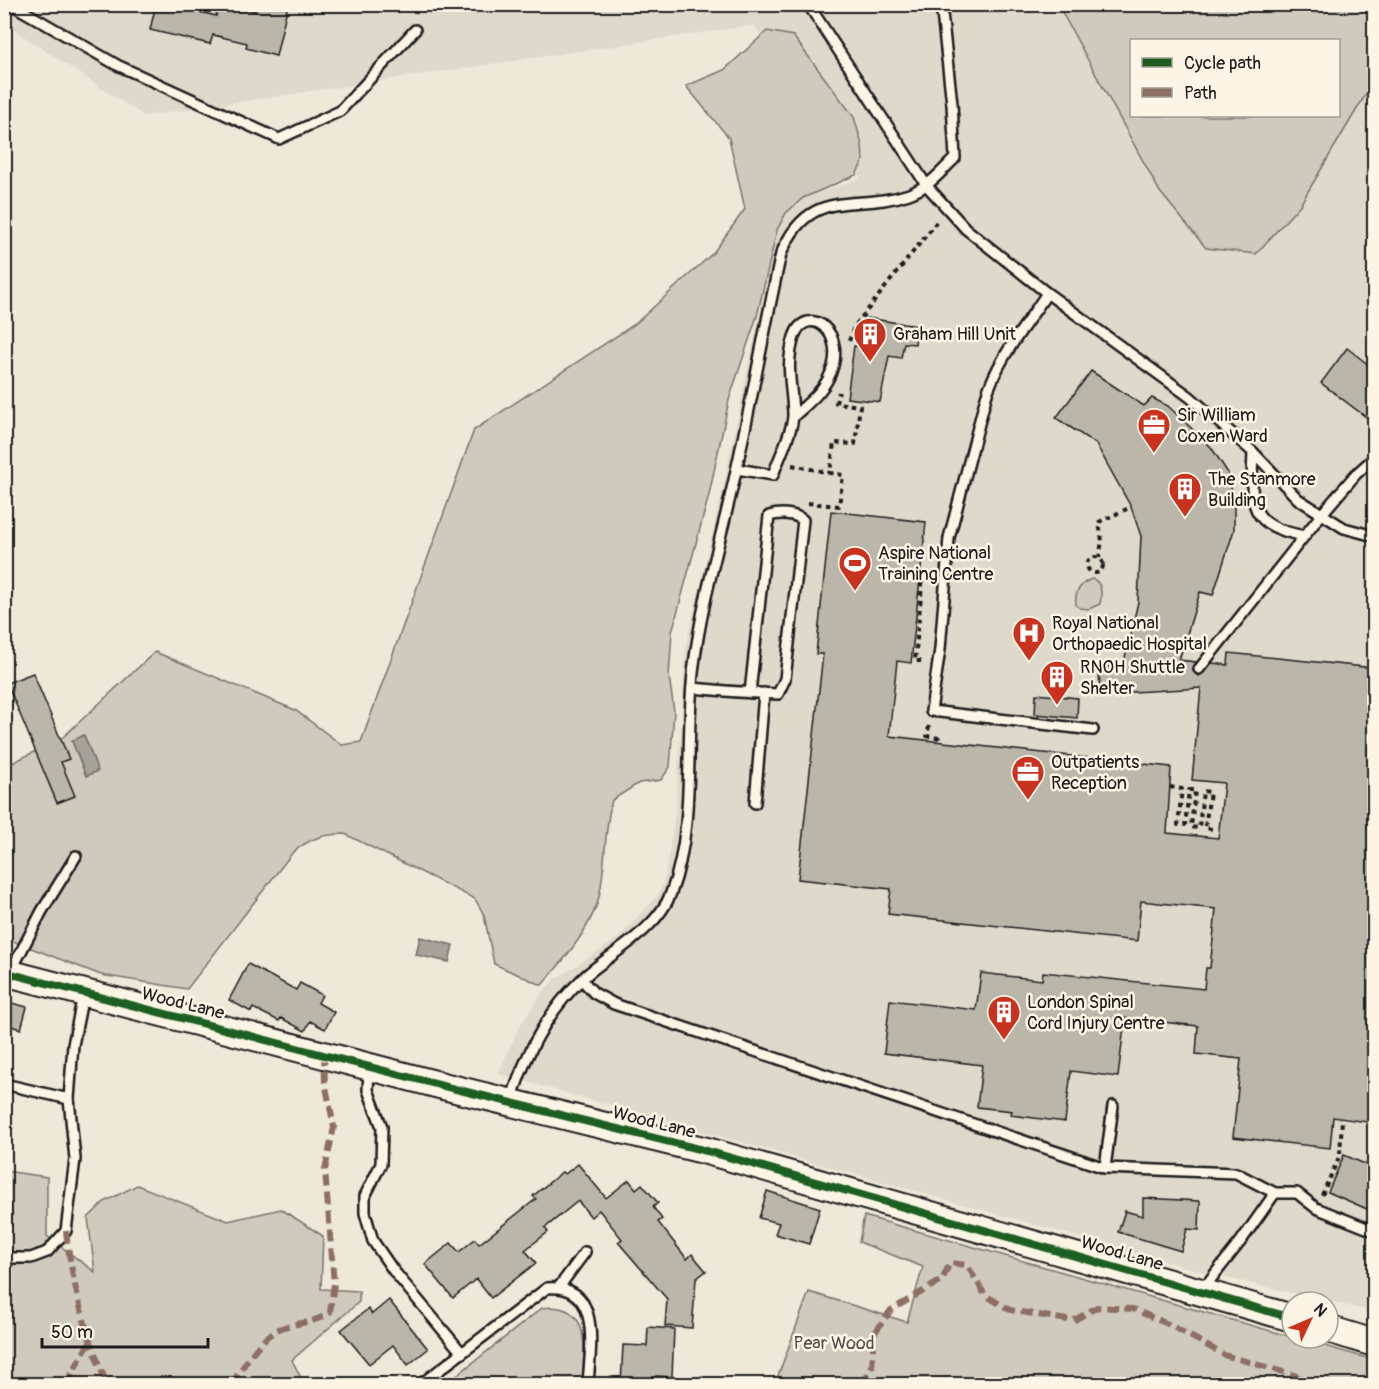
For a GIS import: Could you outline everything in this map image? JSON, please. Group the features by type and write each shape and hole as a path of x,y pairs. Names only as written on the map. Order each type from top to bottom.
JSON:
{"street":[{"name":"Wood Lane","path":"7,972 707,1151 1280,1314"},
{"path":"1340,1333 1374,1343"}],"lane":[{"path":"11,4 117,64 279,139 340,111 415,30"},
{"path":"808,4 927,186 966,229 1047,293 1190,396 1253,453 1298,499 1344,528 1374,536"},
{"path":"511,1101 534,1042 548,1018 582,980 637,935 669,897 682,850 692,688 708,587 737,469 779,263 794,230 803,219 821,209 907,194 927,186 955,158 952,104 941,4"},
{"path":"1047,293 1006,353 992,379 986,397 949,538 940,650 931,711 1093,730"},
{"path":"737,469 773,475 794,416 822,388 833,361 836,345 832,335 820,324 811,321 795,333 789,355 789,389 794,416"},
{"path":"1253,453 1252,480 1258,516 1269,526 1304,536"},
{"path":"1199,669 1321,515 1356,474 1374,458"},
{"path":"692,688 750,693 778,694 785,679 803,520 799,517 777,513 769,516 750,693"},
{"path":"755,803 764,693"},
{"path":"7,972 76,856"},
{"path":"582,980 594,993 614,1004 1105,1168 1236,1173 1275,1192 1297,1193 1317,1208 1374,1231"},
{"path":"8,1258 31,1258 47,1252 66,1231 75,1159 69,1099 73,1045 84,993"},
{"path":"369,1065 368,1090 382,1126 381,1164 365,1196 365,1213 373,1241 393,1270 462,1353"},
{"path":"4,1084 69,1099"},
{"path":"1105,1168 1113,1106"},
{"path":"1201,1291 1241,1241 1275,1192"},
{"path":"559,1287 585,1252"},
{"path":"420,1384 547,1288 559,1287 578,1298 589,1311 592,1324 588,1384"}],"path":[{"path":"848,344 854,327 935,224"},
{"path":"830,473 834,443 855,444 860,406 836,403 840,383"},
{"path":"784,464 843,475 839,506 798,502"},
{"path":"1099,558 1090,559 1087,563 1091,572 1096,573 1103,567 1099,558 1102,541 1099,522 1131,507"},
{"path":"920,584 922,584 915,661 924,661"},
{"path":"931,711 927,736 939,738 938,742"},
{"path":"1170,787 1182,789 1178,825 1185,825 1189,790 1195,790 1191,827 1199,828 1203,791 1210,792 1205,828 1213,829"},
{"path":"1317,1208 1340,1155 1342,1119"}],"shaded area":[{"name":"Royal National Orthopaedic Hospital","path":"1215,4 1374,42 1374,1312 1340,1304 1340,1290 1280,1290 1214,1275 498,1074 519,1027 542,993 554,980 617,939 659,894 665,879 676,807 686,645 723,488 777,230 786,213 803,198 861,178 754,25 144,116 5,24 4,5"},
{"path":"84,735 98,771 86,776 72,741"},
{"path":"420,937 453,945 449,962 416,955"}],"green space":[{"path":"1058,5 1374,5 1374,86 1370,87 1300,205 1256,254 1206,248 1160,192"},
{"path":"767,31 793,36 854,117 862,145 863,161 856,175 803,198 786,213 777,230 757,316 729,400 709,495 672,632 669,676 674,711 670,767 661,780 639,783 612,800 597,904 585,929 560,965 542,985 494,964 484,915 475,899 345,834 318,838 293,852 187,989 101,975 5,938 4,767 62,738 155,652 295,710 342,745 361,742 474,430 635,324 713,253 745,209 729,138 686,86 724,70"},
{"path":"1092,579 1098,583 1101,592 1100,604 1089,609 1080,608 1076,605 1077,593 1084,583"},
{"path":"5,1171 47,1177 47,1236 95,1272 88,1218 104,1202 137,1185 228,1221 281,1209 323,1236 321,1289 359,1291 359,1302 292,1360 304,1384 5,1384"},
{"name":"Pear Wood","path":"864,1216 1280,1333 1280,1350 1339,1350 1374,1360 1374,1384 775,1384 809,1292 907,1322 923,1267 859,1242"},
{"path":"542,1308 558,1308 570,1312 578,1320 584,1344 582,1384 446,1384"}],"building":[{"path":"156,4 168,4 216,16 219,4 255,11 256,4 288,4 276,56 246,48 247,43 213,35 210,44 150,30"},
{"name":"Graham Hill Unit","path":"867,318 917,326 915,344 904,343 901,358 889,356 880,402 847,398 854,346 863,347"},
{"path":"1347,348 1374,369 1374,423 1321,383"},
{"path":"1091,371 1144,406 1152,398 1168,406 1211,447 1228,473 1234,501 1234,530 1213,595 1200,592 1179,660 1196,662 1193,671 1199,676 1212,663 1228,665 1229,653 1374,668 1374,1123 1333,1117 1330,1148 1233,1137 1241,1059 1196,1054 1198,1026 1125,1018 1118,1077 1071,1071 1065,1122 1011,1115 1012,1111 977,1107 982,1065 884,1053 890,1000 976,1010 981,973 1042,980 1043,972 1204,989 1206,968 1210,968 1216,909 1141,901 1137,941 888,914 891,889 798,879 823,654 816,654 831,511 926,522 911,663 897,661 889,736 1171,767 1167,833 1218,838 1224,783 1192,780 1201,688 1100,694 1099,667 1123,666 1138,602 1141,536 1131,507 1096,444 1056,418"},
{"path":"33,673 69,759 61,762 75,796 57,803 7,683"},
{"name":"RNOH Shuttle Shelter","path":"1036,694 1078,698 1077,718 1035,714"},
{"path":"248,964 296,990 300,983 322,995 318,1003 334,1012 325,1029 310,1021 305,1031 281,1018 279,1021 253,1008 251,1012 229,1000"},
{"path":"4,1001 27,1007 21,1029 4,1024"},
{"path":"1344,1155 1374,1168 1374,1212 1328,1192"},
{"path":"578,1164 606,1198 629,1180 636,1189 642,1184 658,1203 653,1207 662,1219 658,1222 687,1259 692,1254 706,1271 696,1279 692,1328 665,1326 667,1299 618,1242 622,1239 599,1210 591,1217 578,1201 545,1228 548,1232 525,1250 536,1263 491,1298 476,1279 453,1298 425,1264 451,1243 459,1252 475,1239 479,1244 536,1199 533,1196 562,1172 565,1174"},
{"path":"767,1191 820,1208 809,1244 775,1234 779,1223 759,1218"},
{"path":"1143,1198 1200,1201 1199,1230 1187,1229 1181,1251 1118,1232 1125,1211 1143,1216"},
{"path":"389,1300 428,1349 408,1365 393,1345 369,1364 341,1330 368,1309 372,1314"},
{"path":"648,1327 674,1329 672,1377 656,1376 656,1384 621,1384 623,1345 647,1346"}],"marked path":[{"path":"231,1384 257,1347 270,1335 284,1327 318,1319 330,1312 334,1284 325,1170 334,1127 325,1082 324,1055"},
{"path":"66,1231 81,1309 107,1384"},
{"path":"863,1384 872,1367 874,1334 891,1310 942,1280 950,1263 967,1265 985,1295 1010,1310 1073,1321 1097,1307 1133,1309 1170,1325 1224,1355 1294,1375 1313,1384"},
{"path":"66,1384 89,1343"}],"cycle path":[{"path":"4,972 447,1087 707,1151 1280,1315"}],"place":[{"name":"Graham Hill Unit","path":"870,363"},
{"name":"Sir William Coxen Ward","path":"1154,454"},
{"name":"The Stanmore Building","path":"1185,518"},
{"name":"Aspire National Training Centre","path":"855,592"},
{"name":"Royal National Orthopaedic Hospital","path":"1029,662"},
{"name":"RNOH Shuttle Shelter","path":"1057,706"},
{"name":"Outpatients Reception","path":"1028,801"},
{"name":"London Spinal Cord Injury Centre","path":"1004,1041"}]}
